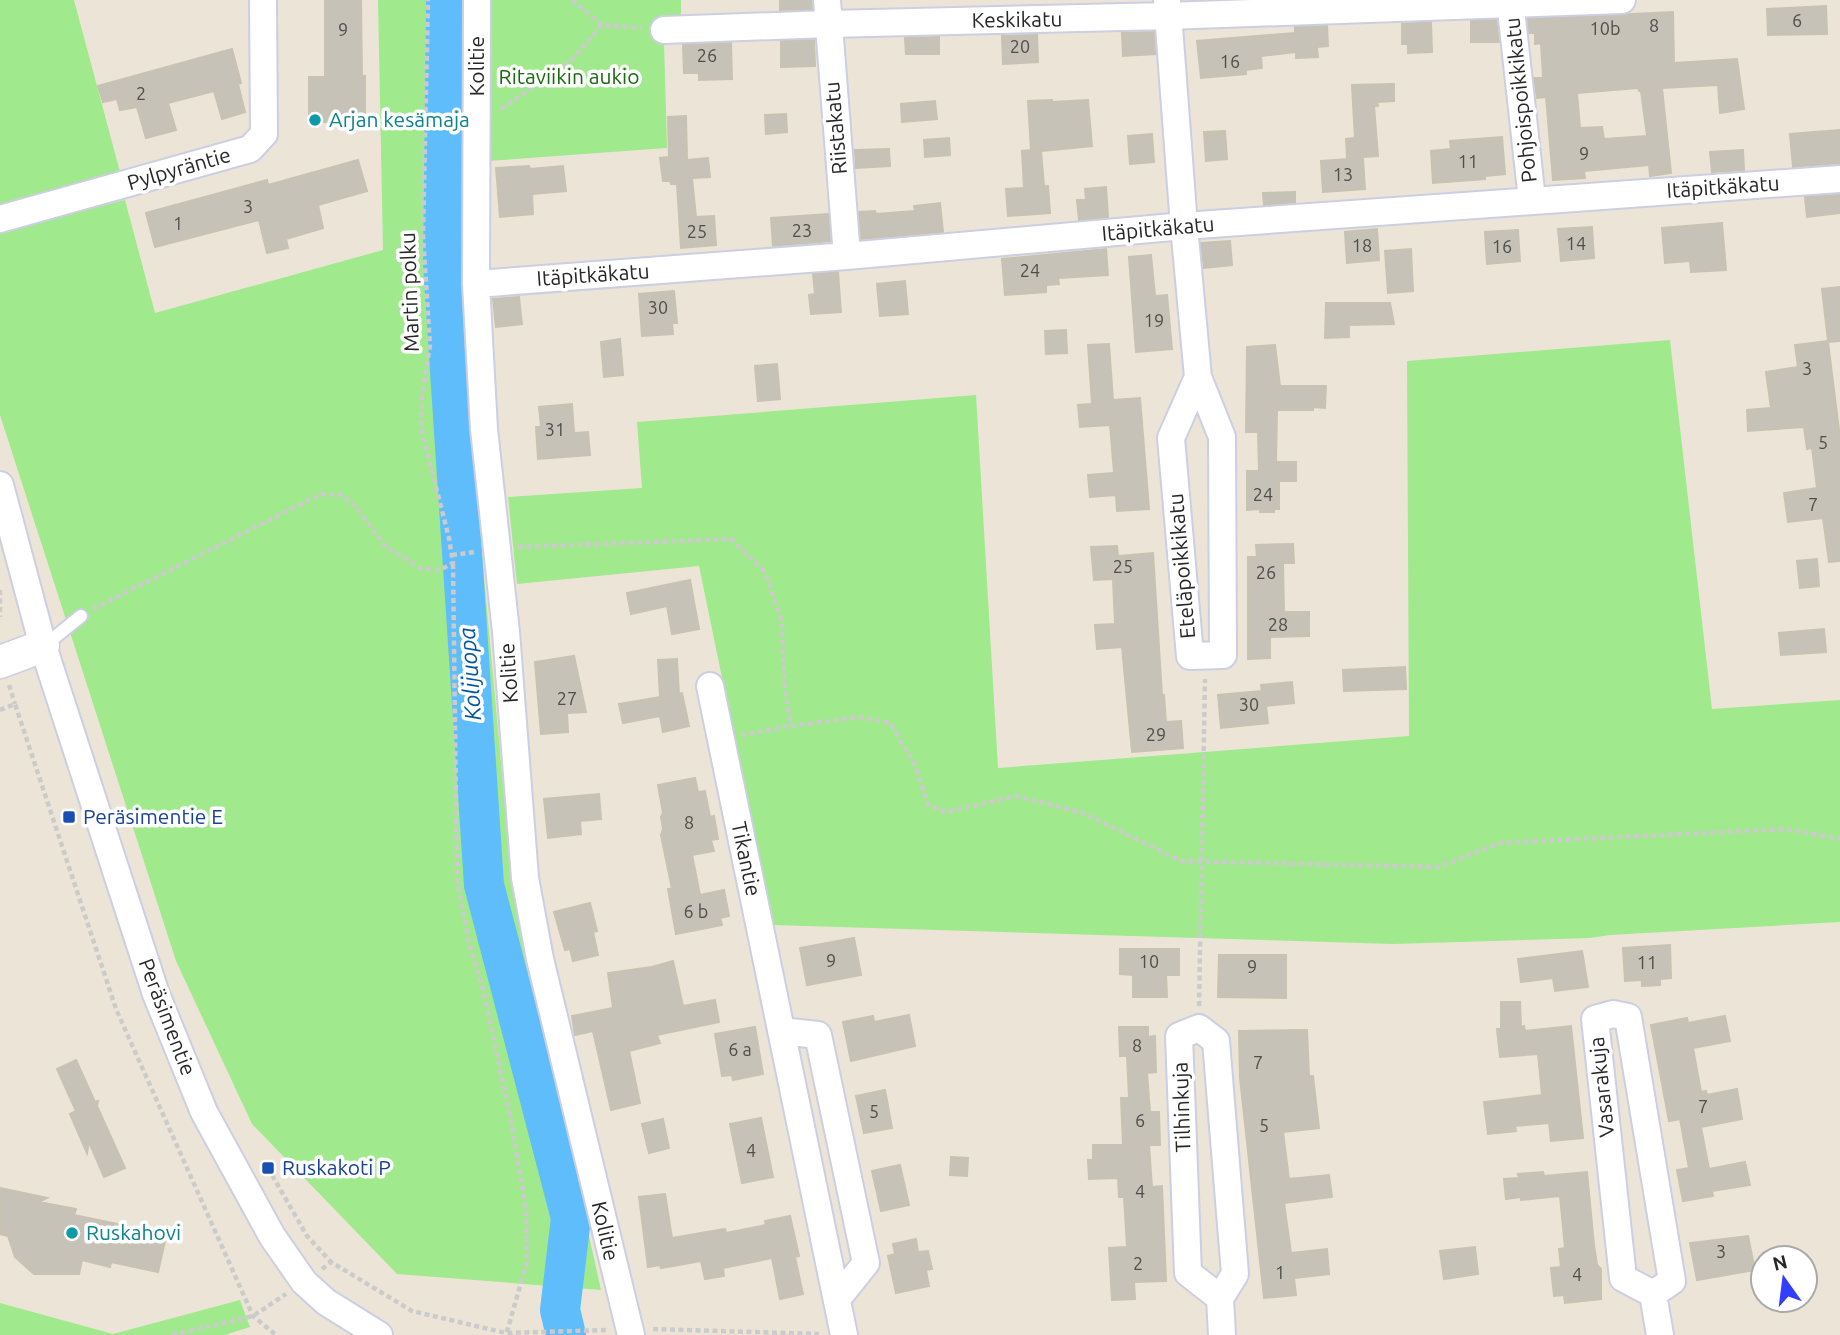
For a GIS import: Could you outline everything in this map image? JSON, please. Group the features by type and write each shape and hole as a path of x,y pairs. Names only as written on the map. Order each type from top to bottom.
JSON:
{"street":[{"name":"Pylpyräntie","path":"0,219 250,149 264,134 263,0"},
{"name":"Kolitie","path":"477,0 476,284 484,429 506,632 525,878 540,959 630,1332"},
{"name":"Keskikatu","path":"664,30 827,12 1622,0"},
{"name":"Pohjoispoikkikatu","path":"1510,2 1532,200"},
{"name":"Eteläpoikkikatu","path":"1167,8 1198,377 1222,437 1223,655 1190,656 1171,438 1198,377"},
{"name":"Riistakatu","path":"827,12 847,256"},
{"name":"Itäpitkäkatu","path":"476,284 847,256 1184,226 1840,179"},
{"name":"Peräsimentie","path":"0,485 43,646 156,994 204,1112 272,1236 304,1282 326,1302 379,1335"},
{"path":"0,662 43,646"},
{"name":"Tikantie","path":"710,686 844,1335"},
{"name":"Vasarakuja","path":"1613,1014 1628,1017 1672,1280 1653,1294 1623,1278 1595,1018 1613,1014"},
{"name":"Tilhinkuja","path":"1220,1297 1188,1273 1179,1036 1199,1028 1216,1041 1235,1273 1220,1297 1222,1335"},
{"path":"781,1031 818,1035 866,1263 838,1298"},
{"path":"1653,1294 1660,1335"}],"lane":[{"path":"43,646 81,616"}],"path":[{"name":"Martin polku","path":"428,0 423,236 430,345 422,396 421,428 453,563 457,881 511,1121 526,1209 527,1262 506,1334"},
{"path":"572,0 602,24 664,30"},
{"path":"476,126 570,62 602,24"},
{"path":"81,616 321,494 342,495 355,506 385,546 419,568 440,570 453,563"},
{"path":"497,548 732,539 765,572 781,618 785,688 791,726"},
{"path":"0,590 0,617"},
{"path":"1199,1028 1205,655"},
{"path":"0,710 15,704 116,1009 253,1316 276,1335"},
{"path":"721,739 859,717 890,723 914,763 929,806 947,812 1016,796 1083,813 1181,861 1438,867 1500,843 1786,829 1840,839"},
{"path":"268,1168 307,1236 331,1262"},
{"path":"506,1334 593,1331 844,1335"}],"green space":[{"path":"0,0 74,0 120,172 0,204"},
{"path":"378,0 462,0 464,271 470,423 513,894 601,1290 397,1274 252,1124 176,961 0,415 0,231 125,200 155,313 383,250"},
{"name":"Ritaviikin aukio","path":"489,0 681,0 681,13 664,42 667,148 488,161"},
{"path":"1670,340 1712,709 1840,700 1840,922 1590,938 1393,944 773,925 699,566 517,584 508,497 642,488 637,422 976,395 998,768 1409,736 1407,361"},
{"path":"240,1300 250,1327 225,1335 0,1335 0,1303 113,1334"}],"building":[{"path":"325,0 361,0 365,122 309,122 309,77 325,77"},
{"path":"780,0 811,0 812,9 780,10"},
{"path":"1826,6 1827,34 1768,35 1767,9"},
{"path":"1673,12 1674,63 1737,59 1744,109 1720,113 1718,85 1662,88 1671,173 1650,176 1649,165 1584,171 1585,178 1553,180 1546,97 1537,98 1534,78 1543,78 1541,43 1535,44 1535,33 1529,33 1528,19","holes":["1638,88 1647,136 1604,139 1602,127 1580,128 1577,93"]},
{"path":"1496,20 1499,42 1471,42 1471,21"},
{"path":"1431,22 1432,52 1408,53 1408,44 1402,44 1402,24"},
{"path":"1327,26 1328,46 1317,47 1318,57 1296,58 1296,52 1261,56 1262,68 1246,70 1246,74 1201,78 1197,41 1295,33 1295,27"},
{"path":"1154,32 1155,54 1123,56 1122,33"},
{"path":"1037,35 1038,62 1003,64 1002,36"},
{"path":"939,37 939,54 906,54 905,38"},
{"path":"814,40 815,66 781,67 781,41"},
{"path":"731,43 732,79 699,80 699,73 684,73 683,45"},
{"path":"232,49 245,112 222,119 214,91 168,103 176,130 146,138 137,107 120,110 117,99 103,102 98,86"},
{"path":"1394,84 1394,101 1377,102 1378,106 1374,106 1378,156 1347,158 1346,139 1355,138 1352,85"},
{"path":"1088,100 1092,146 1041,151 1050,213 1008,216 1006,189 1024,188 1022,151 1031,150 1028,101"},
{"path":"935,101 937,119 902,122 901,104"},
{"path":"786,114 787,132 766,134 765,115"},
{"path":"686,116 687,160 708,158 710,177 692,178 696,217 714,216 716,245 681,248 677,184 663,181 660,158 669,157 668,117"},
{"path":"1840,130 1840,163 1793,167 1790,134"},
{"path":"1225,131 1227,159 1206,161 1204,132"},
{"path":"1152,134 1154,162 1130,164 1128,136"},
{"path":"1502,137 1505,174 1485,176 1485,179 1433,183 1431,151 1451,149 1450,141"},
{"path":"949,138 950,155 925,157 924,140"},
{"path":"889,149 890,166 856,168 855,150"},
{"path":"1743,150 1744,170 1712,172 1710,152"},
{"path":"1363,158 1365,189 1323,192 1321,161"},
{"path":"358,160 367,191 318,205 323,228 286,239 288,248 267,253 259,220 155,247 146,213 267,180 268,185"},
{"path":"529,166 530,169 563,166 566,191 532,194 533,214 500,217 496,168"},
{"path":"1106,187 1108,217 1079,220 1077,200 1086,200 1085,189"},
{"path":"1295,192 1295,202 1264,205 1263,193"},
{"path":"1840,195 1840,213 1807,217 1805,197"},
{"path":"940,203 943,232 861,239 859,212 875,211 876,214 915,211 914,206"},
{"path":"828,214 830,241 773,246 771,218"},
{"path":"1722,223 1726,270 1691,272 1690,261 1665,263 1662,228"},
{"path":"1592,227 1594,258 1561,261 1558,229"},
{"path":"1377,229 1379,260 1347,263 1345,232"},
{"path":"1518,230 1520,261 1487,264 1485,232"},
{"path":"1230,241 1232,265 1204,268 1201,243"},
{"path":"1106,249 1108,275 1058,278 1059,284 1046,285 1046,292 1005,295 1002,259"},
{"path":"1411,249 1413,291 1388,293 1385,251"},
{"path":"1151,255 1155,296 1167,295 1172,349 1136,352 1129,257"},
{"path":"838,272 841,312 811,314 809,295 815,294 813,274"},
{"path":"905,281 908,314 880,316 877,284"},
{"path":"1840,287 1840,341 1828,342 1840,438 1840,561 1829,562 1823,518 1788,522 1784,493 1817,488 1812,448 1807,449 1804,427 1748,431 1747,410 1771,408 1766,372 1798,367 1795,345 1828,341 1822,289"},
{"path":"674,291 677,323 672,323 673,334 642,336 639,294"},
{"path":"519,297 522,324 496,327 493,299"},
{"path":"1326,303 1390,303 1394,324 1349,325 1349,337 1325,338"},
{"path":"1066,330 1067,353 1046,354 1045,331"},
{"path":"620,339 623,375 604,377 601,342"},
{"path":"1109,344 1113,400 1140,398 1149,509 1117,511 1116,495 1090,497 1088,475 1114,473 1110,425 1080,427 1078,405 1092,404 1088,345"},
{"path":"1275,345 1280,386 1326,386 1325,408 1277,410 1276,462 1296,462 1296,481 1279,481 1279,509 1274,509 1274,512 1260,512 1260,509 1247,510 1247,471 1259,471 1258,432 1246,432 1247,347"},
{"path":"777,364 780,399 758,401 755,366"},
{"path":"572,404 574,433 588,432 590,455 538,459 536,427 541,427 539,407"},
{"path":"1293,544 1294,563 1283,563 1284,612 1309,612 1309,636 1270,637 1270,658 1248,659 1248,557 1257,557 1256,545"},
{"path":"1117,546 1118,556 1153,553 1166,722 1181,721 1183,748 1132,752 1122,647 1097,649 1095,625 1115,624 1113,579 1094,580 1091,547"},
{"path":"1817,559 1819,586 1800,588 1797,561"},
{"path":"690,580 699,629 672,634 667,606 631,614 627,593"},
{"path":"1824,629 1826,652 1781,655 1779,633"},
{"path":"574,656 586,712 567,713 568,732 541,734 535,662"},
{"path":"677,659 679,694 682,693 689,726 663,732 660,716 623,723 619,704 660,697 658,660"},
{"path":"1405,667 1406,689 1344,691 1343,670"},
{"path":"1292,682 1294,703 1266,706 1268,723 1221,728 1218,695 1262,691 1261,685"},
{"path":"695,778 698,792 705,791 710,817 714,816 718,839 711,840 714,851 692,855 700,895 724,890 729,916 720,918 722,925 676,934 668,889 672,889 661,835 663,813 658,785"},
{"path":"599,794 601,819 580,821 581,834 548,838 544,799"},
{"path":"590,903 597,931 593,932 598,955 573,961 570,949 565,950 554,912"},
{"path":"854,938 861,975 807,985 800,948"},
{"path":"1670,945 1671,978 1660,979 1660,985 1642,986 1642,980 1625,981 1623,948"},
{"path":"1120,949 1179,949 1179,975 1166,975 1167,997 1133,997 1133,975 1120,974"},
{"path":"1582,951 1588,987 1555,991 1553,978 1521,982 1518,959"},
{"path":"1219,955 1286,955 1286,998 1218,997"},
{"path":"673,961 683,1006 715,1000 719,1022 657,1035 660,1043 629,1051 640,1103 611,1110 593,1031 575,1035 572,1016 613,1008 608,973"},
{"path":"1501,1002 1520,1002 1521,1027 1524,1026 1525,1031 1571,1026 1583,1138 1551,1141 1549,1123 1515,1126 1516,1131 1488,1134 1484,1102 1542,1095 1538,1054 1500,1057 1497,1029 1501,1029"},
{"path":"909,1015 915,1046 851,1061 843,1022 873,1016 874,1022"},
{"path":"1725,1016 1730,1041 1693,1048 1701,1092 1706,1091 1707,1095 1737,1089 1742,1119 1701,1127 1709,1169 1745,1162 1750,1185 1712,1191 1713,1196 1683,1201 1677,1170 1689,1168 1680,1119 1669,1121 1651,1025 1687,1018 1688,1023"},
{"path":"755,1027 763,1074 733,1080 732,1075 722,1076 715,1034"},
{"path":"1119,1027 1148,1027 1148,1037 1155,1036 1156,1072 1147,1073 1150,1112 1159,1112 1160,1145 1149,1145 1152,1187 1162,1186 1166,1281 1134,1282 1135,1299 1112,1300 1109,1248 1127,1247 1124,1197 1119,1197 1118,1178 1089,1179 1088,1160 1093,1160 1093,1145 1123,1145 1121,1098 1129,1098 1127,1056 1120,1056"},
{"path":"1307,1030 1309,1076 1313,1076 1319,1128 1283,1132 1289,1179 1329,1175 1332,1197 1284,1203 1291,1253 1327,1249 1329,1274 1294,1278 1296,1295 1264,1298 1240,1078 1239,1031"},
{"path":"76,1060 95,1102 98,1101 97,1106 125,1168 104,1177 89,1142 87,1153 70,1114 76,1111 57,1069"},
{"path":"885,1090 892,1128 864,1133 856,1096"},
{"path":"761,1118 773,1177 742,1183 730,1124"},
{"path":"663,1119 669,1148 649,1153 642,1124"},
{"path":"951,1157 968,1158 967,1176 950,1175"},
{"path":"900,1165 909,1205 881,1211 872,1171"},
{"path":"1543,1172 1544,1176 1587,1172 1594,1245 1597,1265 1601,1269 1601,1299 1565,1303 1564,1295 1554,1296 1551,1268 1561,1267 1559,1249 1565,1248 1560,1196 1506,1199 1504,1179 1519,1178 1518,1174"},
{"name":"Ruskahovi","path":"0,1188 47,1198 39,1202 76,1209 74,1215 166,1237 158,1272 111,1262 110,1267 82,1260 79,1274 34,1274 15,1257 8,1236 0,1234"},
{"path":"665,1194 672,1238 725,1229 726,1233 766,1225 765,1221 790,1216 799,1256 795,1257 803,1294 780,1299 772,1258 723,1268 724,1276 705,1279 701,1261 661,1268 660,1265 648,1267 639,1197"},
{"path":"1748,1236 1749,1271 1697,1280 1690,1243"},
{"path":"916,1239 918,1252 928,1251 932,1269 926,1270 929,1286 896,1293 888,1256 895,1254 893,1244"},
{"path":"1475,1247 1478,1274 1444,1279 1440,1251"}],"waterway":[{"name":"Kolijuopa","path":"446,0 443,265 484,885 571,1218 560,1310 566,1335"}],"place":[{"name":"Arjan kesämaja","path":"315,120"},
{"name":"Peräsimentie E","path":"69,817"},
{"name":"Ruskakoti P","path":"268,1168"},
{"name":"Ruskahovi","path":"72,1233"}]}
